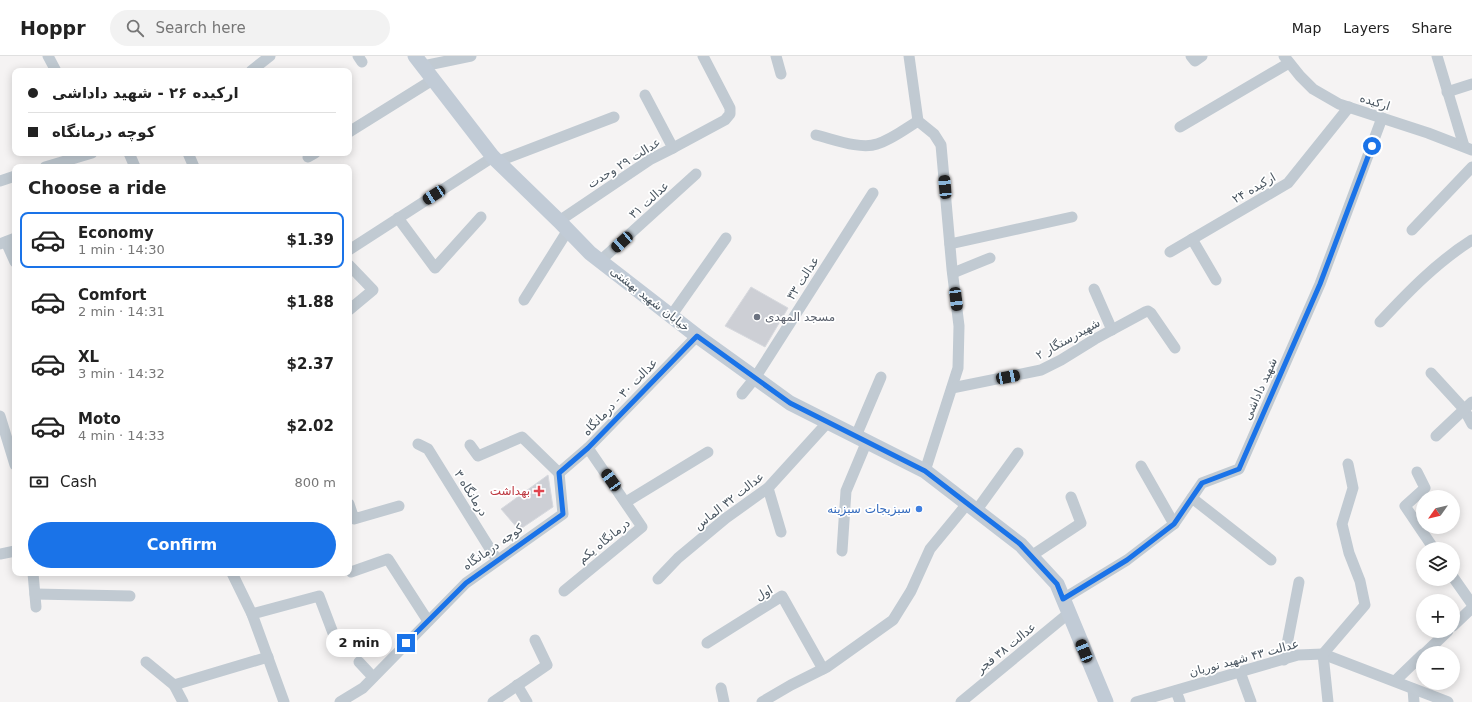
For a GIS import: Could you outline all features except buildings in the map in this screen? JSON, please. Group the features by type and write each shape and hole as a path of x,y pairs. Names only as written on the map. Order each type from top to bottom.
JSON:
{"main road":[{"name":"خیابان شهید بهشتی","path":"419,61 496,159 564,225 590,253 697,336 790,403 925,471 1020,544 1057,584 1106,702"}],"street":[{"path":"48,56 54,68"},
{"path":"255,68 270,56"},
{"path":"419,61 471,56"},
{"path":"673,148 725,120 730,114 730,108 704,56"},
{"path":"776,56 781,74"},
{"path":"909,56 918,121 934,134 941,145 959,326 958,368 925,471"},
{"path":"1191,56 1195,61 1202,56"},
{"path":"1437,56 1447,92 1468,148"},
{"path":"1180,127 1287,60"},
{"name":"ارکیده","path":"1287,60 1313,89 1339,104 1428,132 1468,148"},
{"path":"352,130 434,79"},
{"path":"1447,92 1472,84"},
{"name":"عدالت ۲۹ وحدت","path":"564,225 651,159 673,148 645,95"},
{"name":"ارکیده ۲۴","path":"1170,252 1288,183 1349,107"},
{"path":"352,248 398,218 496,159 614,117"},
{"name":"شهید داداشی","path":"1192,498 1202,483 1239,469 1320,284 1382,118"},
{"path":"816,135 861,146 869,146 883,142 918,121"},
{"path":"56,164 82,156"},
{"path":"1412,230 1472,167"},
{"name":"عدالت ۳۱","path":"600,261 696,174"},
{"path":"0,181 12,177"},
{"name":"عدالت ۳۳","path":"742,394 755,378 874,193"},
{"path":"398,218 435,268 481,216"},
{"path":"950,244 1072,217"},
{"path":"524,300 564,225"},
{"path":"671,316 726,238"},
{"path":"1192,239 1216,280"},
{"path":"1380,322 1406,294 1452,253 1472,240"},
{"path":"7,242 12,254"},
{"path":"953,273 990,258"},
{"path":"352,268 373,290 352,308"},
{"path":"1094,289 1112,330"},
{"name":"شهیدرستگار ۲","path":"952,388 1042,370 1145,312 1151,313 1175,348"},
{"name":"عدالت ۳۰ - درمانگاه","path":"559,473 588,448 697,336"},
{"path":"1431,373 1468,405 1472,424"},
{"path":"842,551 846,491 881,377"},
{"path":"1436,436 1468,405"},
{"path":"0,416 12,454"},
{"name":"عدالت ۳۲ الماس","path":"658,579 678,558 720,523 768,488 828,422"},
{"path":"470,445 478,456 522,437 559,473"},
{"name":"درمانگاه ۳","path":"418,444 428,449 497,560"},
{"name":"درمانگاه یکم","path":"564,591 642,527 588,448"},
{"path":"626,502 708,452"},
{"path":"762,702 791,685 824,669 893,620 911,591 930,549 971,507 1018,453"},
{"path":"1328,702 1323,654 1365,605 1360,581 1349,553 1342,524 1353,488 1348,464"},
{"path":"1141,466 1174,524"},
{"path":"1417,472 1425,488 1423,490"},
{"name":"کوچه درمانگاه","path":"340,702 363,688 466,583 563,514 559,473"},
{"path":"768,488 781,532"},
{"path":"1416,496 1405,506 1416,520"},
{"path":"1031,556 1081,523 1071,497"},
{"path":"1063,599 1127,560 1174,524 1192,498 1271,560"},
{"path":"352,513 354,519 399,506"},
{"path":"0,554 12,552"},
{"path":"352,572 388,559 428,621"},
{"path":"33,576 36,607"},
{"path":"233,576 252,614 284,702"},
{"path":"1284,660 1299,582"},
{"path":"1459,586 1472,604"},
{"path":"35,594 130,596"},
{"path":"252,614 319,596 333,633"},
{"name":"اول","path":"707,643 782,596 824,669"},
{"path":"1460,619 1472,608"},
{"name":"عدالت ۳۸ فجر","path":"961,702 1069,613"},
{"path":"1432,646 1441,638"},
{"path":"493,702 547,665 535,640"},
{"name":"عدالت ۴۳ شهید نوریان","path":"1136,702 1298,655 1323,654 1448,702"},
{"path":"174,684 268,657"},
{"path":"1394,681 1416,661"},
{"path":"146,662 174,684 184,702"},
{"path":"359,662 373,677"},
{"path":"1240,672 1251,702"},
{"path":"517,685 527,702"},
{"path":"721,688 724,702"},
{"path":"1413,689 1414,702"},
{"path":"1176,691 1180,702"}],"place":[{"name":"مسجد المهدی","path":"757,317"},
{"name":"بهداشت","path":"539,491"},
{"name":"سبزیجات سبزینه","path":"919,509"}],"route":[{"path":"406,643 466,583 563,514 559,473 588,448 697,336 790,403 925,471 1020,544 1057,584 1063,599 1127,560 1174,524 1202,483 1239,469 1320,284 1372,146"}]}
